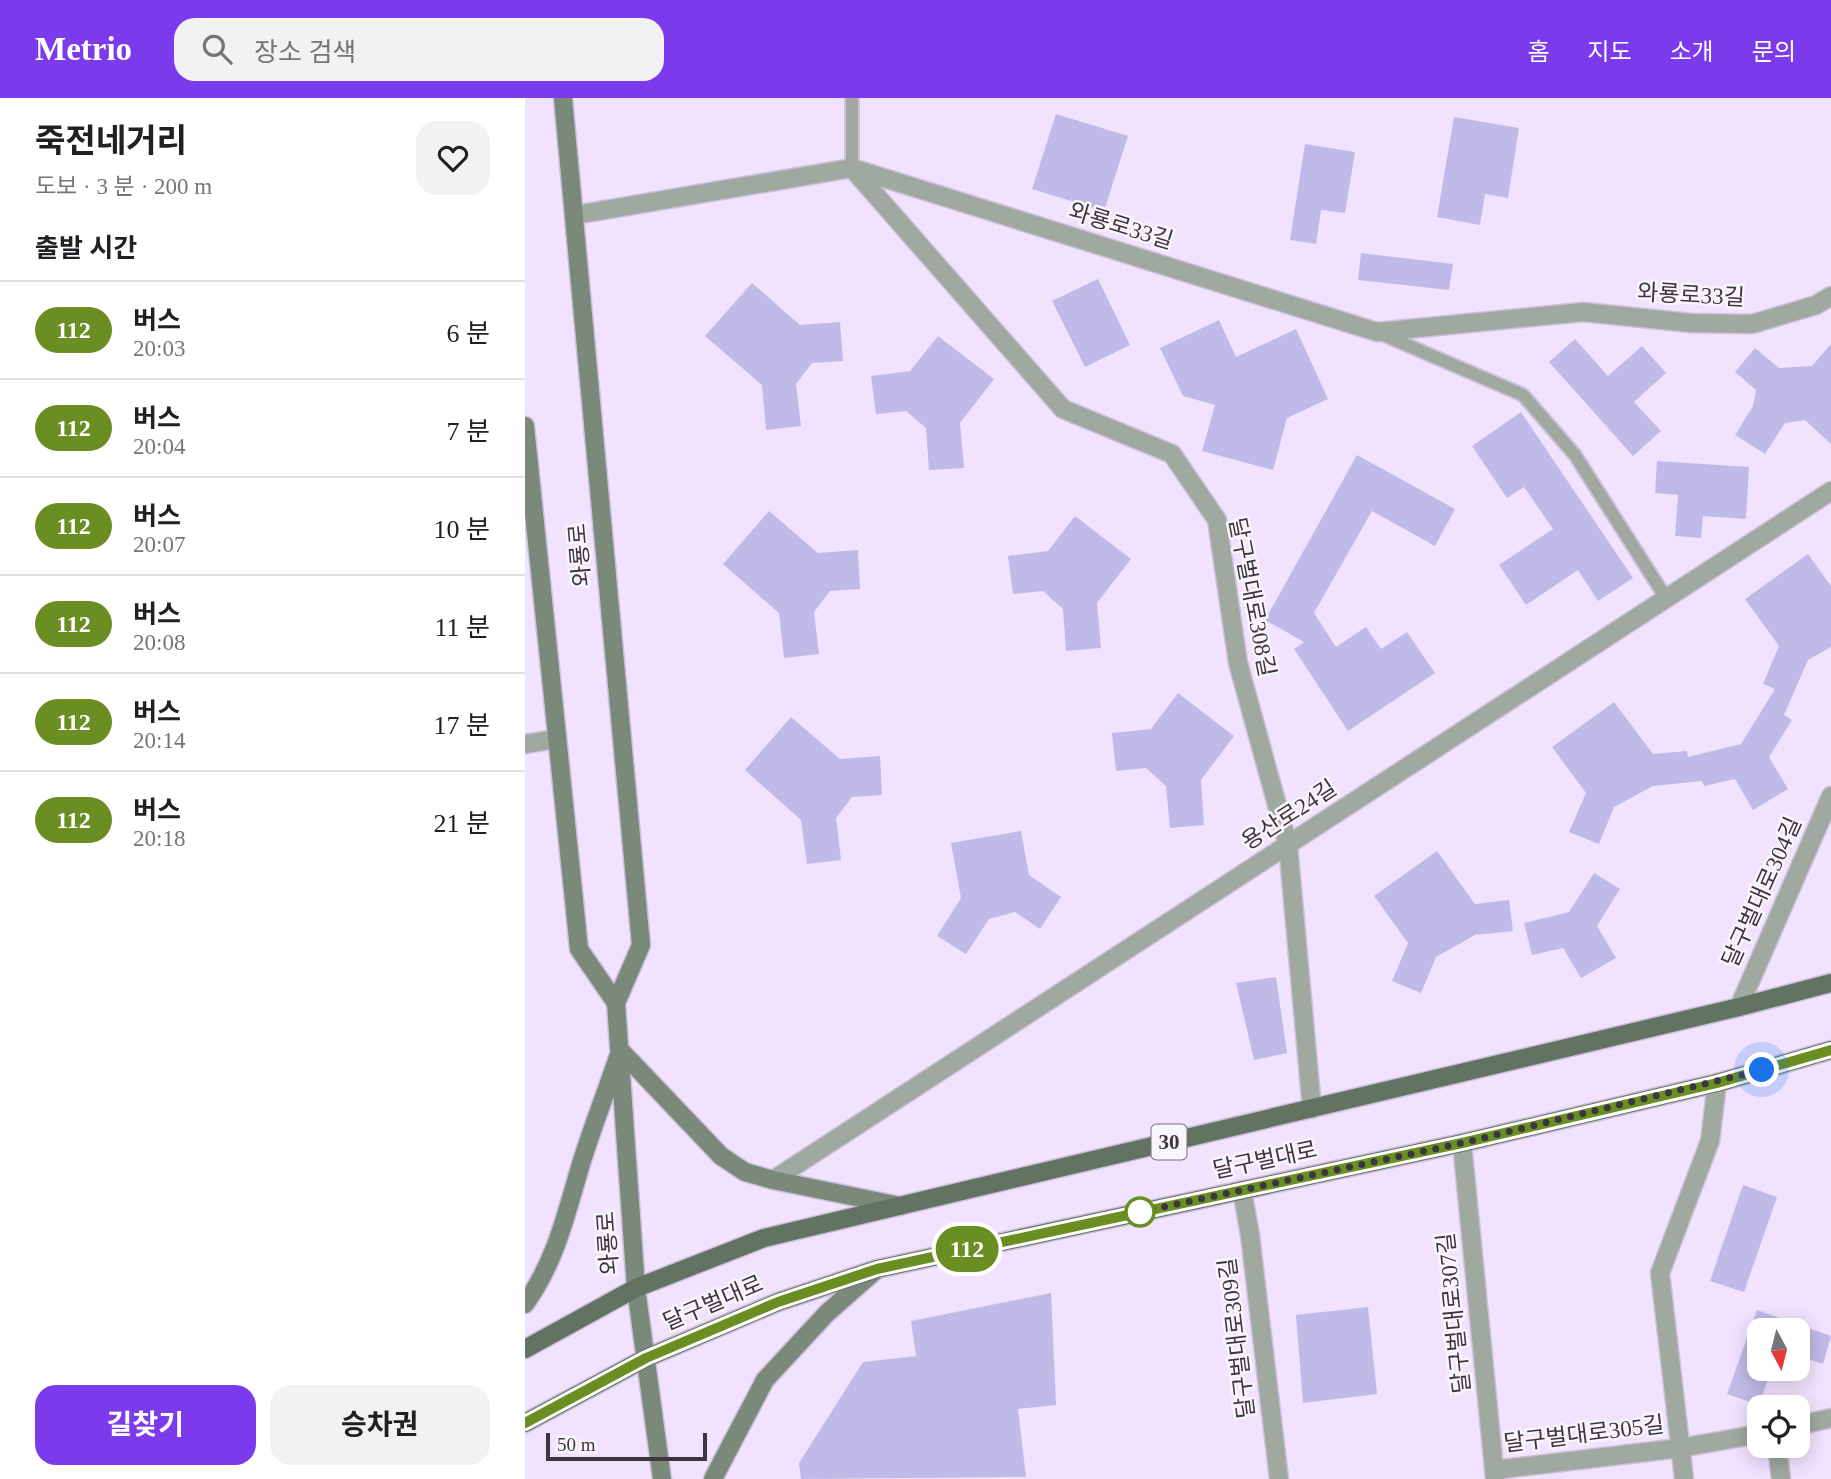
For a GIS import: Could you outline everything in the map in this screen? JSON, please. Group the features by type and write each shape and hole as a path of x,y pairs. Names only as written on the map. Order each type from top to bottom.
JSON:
{"main road":[{"name":"와룡로","path":"563,98 641,945 616,1003"},
{"name":"와룡로","path":"525,426 579,949 616,1003 636,1288 662,1479"},
{"name":"달구벌대로","path":"525,1349 636,1288 764,1238 1831,983"},
{"path":"528,1297 561,1238 581,1163 621,1050 721,1156 745,1172 900,1206"},
{"name":"달구벌대로","path":"525,1423 646,1358 778,1302 877,1269 1462,1143 1717,1083 1831,1050"},
{"path":"713,1479 765,1380 827,1313 877,1269"}],"street":[{"name":"와룡로33길","path":"575,215 852,168 1377,331 1583,312 1691,323 1752,324 1816,305 1831,296"},
{"name":"달구벌대로308길","path":"852,168 1063,409 1172,454 1217,520 1238,663 1288,845 1312,1109"},
{"name":"용산로24길","path":"773,1180 1831,491"},
{"path":"525,744 556,739"},
{"name":"달구벌대로304길","path":"1739,1007 1831,796"},
{"name":"달구벌대로305길","path":"1684,1479 1660,1273 1710,1141 1717,1083"},
{"name":"달구벌대로307길","path":"1462,1143 1494,1474"},
{"name":"달구벌대로309길","path":"1242,1190 1279,1479"},
{"path":"1810,1423 1831,1418"},
{"path":"1681,1448 1747,1436"},
{"name":"달구벌대로305길","path":"1494,1474 1681,1448"},
{"path":"1778,1458 1781,1479"}],"lane":[{"path":"852,98 852,168"},
{"name":"와룡로33길","path":"1377,331 1523,395 1575,455 1666,598"}],"building":[{"path":"1056,114 1128,136 1104,211 1032,189"},
{"path":"1454,117 1519,128 1508,198 1485,194 1480,225 1437,217"},
{"path":"1305,144 1355,152 1345,213 1321,210 1316,244 1290,240"},
{"path":"1361,253 1453,264 1449,290 1358,280"},
{"path":"1098,279 1130,345 1085,367 1052,301"},
{"path":"752,283 800,325 840,322 843,361 812,363 796,384 801,426 766,430 762,385 705,336"},
{"path":"1219,320 1236,357 1296,329 1328,399 1287,418 1273,470 1202,451 1215,405 1183,396 1160,348"},
{"path":"938,336 994,379 960,423 964,468 929,470 926,428 906,411 876,414 871,376 910,371"},
{"path":"1575,339 1608,376 1642,346 1666,373 1634,402 1661,431 1633,456 1549,362"},
{"path":"1831,344 1831,444 1805,420 1785,423 1765,454 1735,435 1753,406 1756,390 1735,372 1755,348 1779,368 1812,366"},
{"path":"1521,412 1633,578 1598,601 1578,570 1526,605 1499,565 1553,529 1524,487 1507,498 1472,446"},
{"path":"1357,455 1455,509 1435,546 1372,511 1314,613 1336,647 1366,627 1381,649 1407,632 1435,673 1348,731 1294,649 1304,642 1265,620"},
{"path":"1657,461 1749,467 1746,519 1703,516 1701,538 1675,536 1678,495 1655,493"},
{"path":"769,511 818,553 858,550 860,589 830,591 814,612 819,654 784,658 779,613 723,564"},
{"path":"1075,516 1131,559 1097,603 1101,648 1066,651 1063,609 1043,591 1013,594 1008,556 1048,551"},
{"path":"1808,554 1831,586 1831,647 1808,660 1784,715 1792,720 1769,757 1788,789 1753,810 1735,779 1704,786 1702,781 1653,786 1614,807 1599,844 1569,832 1586,793 1552,747 1614,702 1653,754 1687,751 1688,757 1741,744 1775,689 1763,684 1779,646 1745,599"},
{"path":"1178,693 1234,736 1201,780 1204,825 1170,828 1166,786 1146,768 1116,771 1112,733 1151,729"},
{"path":"791,717 840,759 880,756 882,795 852,797 836,818 841,860 807,864 801,820 745,770"},
{"path":"1021,831 1029,875 1061,897 1040,929 1015,912 989,919 966,954 937,936 961,898 951,843"},
{"path":"1437,851 1475,904 1509,900 1513,931 1475,935 1436,957 1421,993 1392,981 1408,943 1374,896"},
{"path":"1594,873 1620,889 1597,926 1616,958 1581,978 1563,948 1532,955 1524,923 1569,912"},
{"path":"1276,977 1287,1053 1254,1060 1236,983"},
{"path":"1743,1185 1777,1197 1744,1292 1710,1281"},
{"path":"1051,1293 1056,1405 1018,1409 1026,1477 801,1479 799,1463 863,1362 916,1356 911,1321"},
{"path":"1368,1307 1377,1394 1303,1403 1296,1315"},
{"path":"1757,1310 1780,1318 1754,1318"},
{"path":"1810,1329 1831,1336 1823,1364 1810,1360"},
{"path":"1747,1338 1747,1381 1767,1381 1763,1395 1747,1395 1747,1401 1727,1394"}],"bus line":[{"name":"112","path":"525,1423 646,1358 778,1302 877,1269 1462,1143 1717,1083 1831,1050"}],"route":[{"path":"1140,1212 1462,1143 1762,1070"}]}
